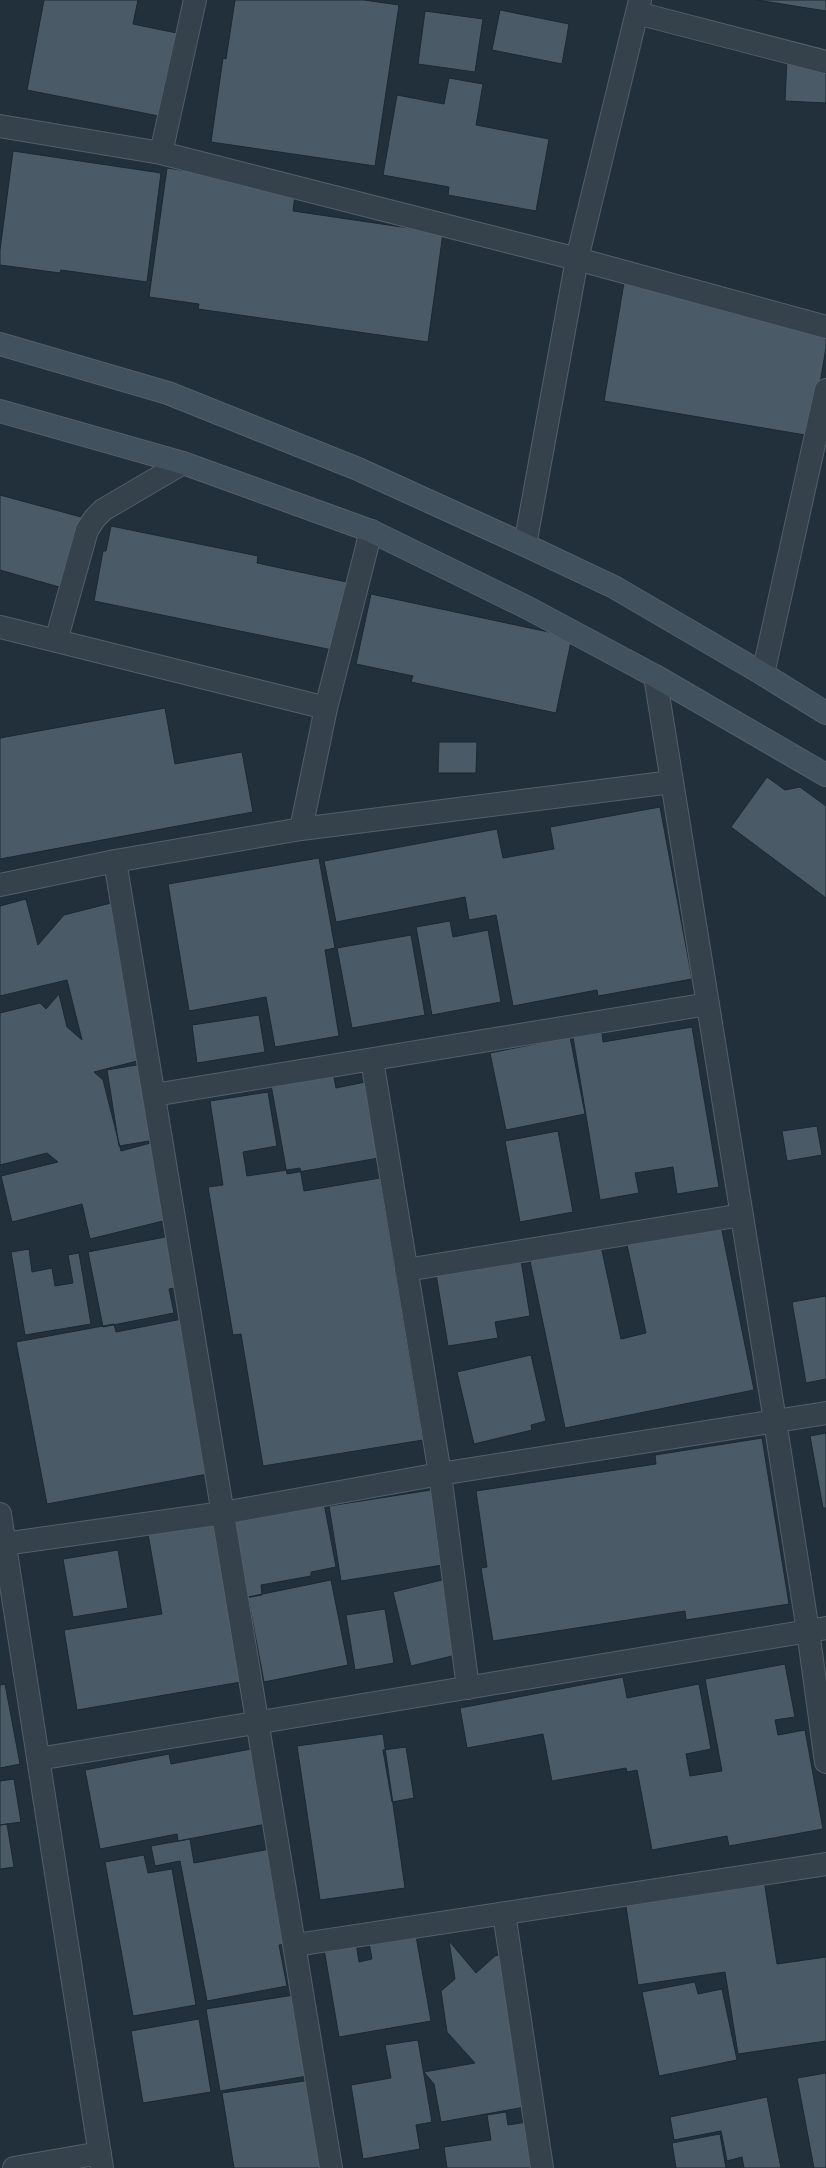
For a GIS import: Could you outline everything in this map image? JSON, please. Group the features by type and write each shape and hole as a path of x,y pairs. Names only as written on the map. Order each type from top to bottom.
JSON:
{"main road":[{"path":"0,344 168,393 358,469 525,545 614,588 763,674 826,713"},
{"path":"0,411 183,463 371,532 528,608 655,676 826,775"}],"street":[{"path":"161,153 195,0"},
{"path":"525,545 577,259 639,6 826,62"},
{"path":"0,126 161,153 577,259 826,327"},
{"path":"763,674 826,390"},
{"path":"56,641 87,530 95,518 103,510 183,463"},
{"path":"301,829 326,708 371,532"},
{"path":"0,627 326,708"},
{"path":"655,676 775,1421 817,1630 826,1762"},
{"path":"0,885 115,861 301,829 672,782"},
{"path":"115,861 332,2168"},
{"path":"154,1095 708,1004"},
{"path":"372,1060 440,1474 468,1688"},
{"path":"406,1270 742,1215"},
{"path":"4,1544 223,1513 440,1474 826,1413"},
{"path":"0,1514 4,1544 5,1578 38,1759 101,2160 14,2168"},
{"path":"38,1759 817,1630"},
{"path":"296,1945 826,1864"},
{"path":"504,1913 542,2168"}],"building":[{"path":"44,0 138,0 133,24 186,35 169,118 27,90"},
{"path":"235,0 364,0 399,5 375,166 211,142 223,58 226,59"},
{"path":"757,0 826,0 826,11"},
{"path":"500,10 569,24 562,64 492,50"},
{"path":"425,11 483,19 475,72 418,64"},
{"path":"787,58 826,60 826,103 785,101"},
{"path":"449,78 483,84 476,125 549,139 536,211 448,195 449,187 383,175 397,95 444,104"},
{"path":"13,151 161,173 147,282 61,270 60,273 0,265 0,250"},
{"path":"167,168 296,187 293,211 443,233 428,342 198,309 199,304 149,297"},
{"path":"624,283 826,318 826,348 811,436 604,401"},
{"path":"0,495 92,520 73,591 0,570"},
{"path":"111,526 258,556 257,563 356,584 342,652 94,601 103,551 106,551"},
{"path":"371,594 572,637 556,713 411,682 413,676 356,664"},
{"path":"165,708 175,764 242,752 253,812 0,859 0,738"},
{"path":"439,742 477,742 476,773 438,773"},
{"path":"767,777 785,790 800,787 826,806 826,898 731,827"},
{"path":"660,807 692,979 598,996 597,990 513,1006 496,915 469,920 465,897 336,922 324,861 497,829 503,858 554,849 550,827"},
{"path":"319,858 335,948 325,950 339,1036 275,1047 266,997 189,1011 168,884"},
{"path":"26,899 38,945 64,915 115,902 153,1057 94,1072 103,1080 121,1151 158,1141 167,1220 90,1239 82,1204 12,1222 1,1176 58,1162 47,1153 0,1165 0,1013 40,1003 46,1009 59,994 67,1027 82,1040 67,980 0,996 0,906"},
{"path":"450,921 453,937 488,930 501,1002 432,1015 416,927"},
{"path":"411,935 425,1015 352,1028 337,948"},
{"path":"259,1015 265,1052 197,1063 192,1025"},
{"path":"692,1027 719,1187 677,1194 673,1167 635,1173 639,1193 600,1200 573,1037 602,1033 603,1042"},
{"path":"570,1037 585,1114 506,1130 490,1053"},
{"path":"154,1062 167,1138 119,1146 107,1070"},
{"path":"332,1067 336,1088 365,1082 379,1158 287,1174 270,1079"},
{"path":"268,1092 277,1146 243,1152 247,1176 300,1168 304,1191 380,1178 423,1440 263,1466 241,1334 233,1335 208,1187 223,1185 210,1101"},
{"path":"817,1126 822,1155 787,1161 782,1131"},
{"path":"558,1131 573,1212 520,1222 505,1141"},
{"path":"720,1221 754,1390 565,1428 530,1261 601,1246 621,1339 646,1333 626,1240"},
{"path":"170,1236 179,1287 169,1289 174,1313 103,1327 88,1252"},
{"path":"29,1249 32,1272 52,1268 55,1286 73,1283 68,1255 79,1253 91,1324 25,1335 11,1252"},
{"path":"521,1260 530,1316 495,1322 498,1338 448,1346 436,1274"},
{"path":"826,1296 826,1379 806,1383 792,1302"},
{"path":"182,1319 213,1473 47,1504 16,1342 114,1324 116,1332"},
{"path":"531,1355 546,1421 531,1425 532,1430 474,1444 457,1372"},
{"path":"826,1433 826,1508 823,1508 810,1436"},
{"path":"762,1438 789,1604 686,1620 685,1611 493,1641 481,1568 487,1567 476,1491 656,1464 655,1455"},
{"path":"431,1490 443,1565 341,1581 329,1506"},
{"path":"323,1498 336,1567 311,1572 311,1576 261,1585 262,1595 228,1601 241,1682 77,1710 64,1630 162,1614 148,1534"},
{"path":"118,1550 128,1608 73,1617 63,1559"},
{"path":"446,1579 464,1653 411,1666 393,1592"},
{"path":"331,1580 348,1665 264,1682 248,1597"},
{"path":"385,1609 394,1663 355,1670 346,1615"},
{"path":"785,1664 795,1717 775,1720 778,1735 805,1730 823,1829 729,1846 727,1836 652,1850 637,1770 627,1772 626,1768 552,1781 543,1734 467,1748 460,1708 623,1677 627,1698 699,1684 711,1749 686,1754 690,1776 722,1771 705,1679"},
{"path":"5,1684 20,1764 0,1768 0,1685"},
{"path":"383,1734 405,1888 320,1900 297,1746"},
{"path":"262,1747 277,1822 178,1841 177,1834 100,1849 85,1770 169,1754 171,1764"},
{"path":"406,1747 414,1798 392,1802 383,1750"},
{"path":"14,1779 21,1822 0,1825 0,1781"},
{"path":"7,1824 14,1867 0,1869 0,1825"},
{"path":"190,1839 194,1863 270,1849 287,1944 279,1945 287,1986 207,2001 180,1861 155,1866 151,1846"},
{"path":"144,1855 148,1873 172,1869 196,2005 133,2016 105,1862"},
{"path":"764,1880 777,1964 826,1957 826,2041 738,2054 725,1972 638,1985 625,1900"},
{"path":"413,1919 431,2021 339,2037 324,1949 356,1943 359,1962 372,1959 366,1927"},
{"path":"449,1941 476,1973 495,1956 505,1954 531,2106 441,2122 434,2084 424,2072 475,2063 447,2032 441,1991 455,1979"},
{"path":"695,1982 698,1994 722,1989 737,2060 659,2076 642,1992"},
{"path":"300,1994 313,2075 220,2091 206,2009"},
{"path":"199,2019 211,2092 143,2103 131,2031"},
{"path":"418,2040 432,2122 416,2125 420,2149 363,2159 351,2085 391,2078 385,2045"},
{"path":"826,2073 826,2168 814,2168 797,2078"},
{"path":"311,2080 324,2168 234,2168 222,2093"},
{"path":"767,2097 781,2168 744,2168 742,2157 727,2161 721,2131 674,2140 670,2117"},
{"path":"506,2112 508,2125 533,2121 541,2168 447,2168 444,2147 491,2140 487,2115"},
{"path":"720,2134 726,2168 676,2168 672,2143"}]}
